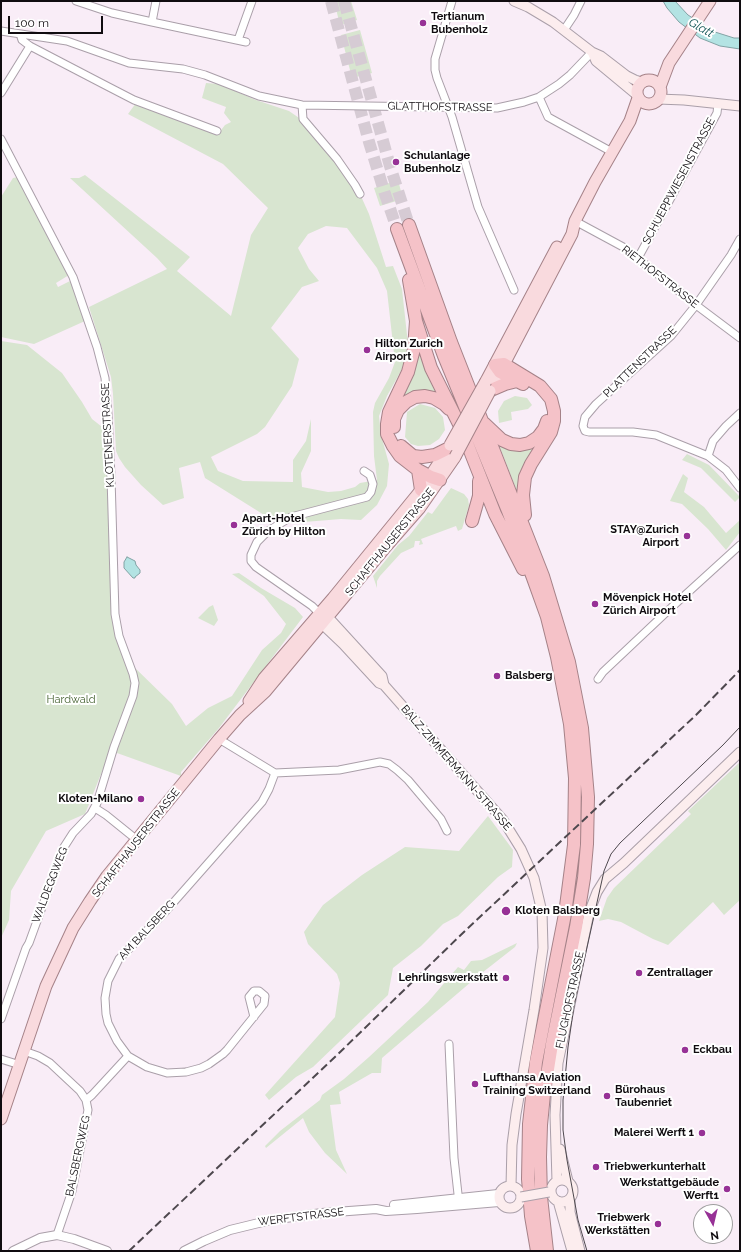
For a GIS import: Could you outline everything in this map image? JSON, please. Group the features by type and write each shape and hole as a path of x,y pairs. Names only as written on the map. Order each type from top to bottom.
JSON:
{"highway":[{"path":"401,227 416,321 431,368 461,428 495,514 546,617"},
{"path":"401,227 438,308 481,421 528,537 554,609 572,673 582,728 588,797 587,844 584,878 579,912 548,1067 541,1125 540,1172 542,1212 547,1251"},
{"path":"401,227 444,356 519,540 546,617 557,657 570,724 574,760 574,845 568,894 540,1035 530,1105 528,1179 531,1216 537,1251"},
{"path":"416,321 415,344 412,358 405,378 387,418 388,438 396,452 418,470 435,476"},
{"path":"481,421 499,438 511,444 520,445 529,443 541,434 544,428 547,419 545,404 536,392 517,381 500,367"},
{"path":"500,367 535,383 544,390 551,399 554,411 554,421 551,432 529,468 524,482 523,502 528,537"},
{"path":"489,388 517,381"},
{"path":"435,476 400,445 395,434 394,419 401,407 408,400 428,396 442,402 453,412"},
{"path":"413,456 429,457 451,450"},
{"path":"477,468 479,496 472,521 476,515 480,513 487,512 495,514"},
{"path":"418,470 421,490"},
{"path":"540,1172 544,1214 551,1251"}],"main road":[{"path":"514,1 541,14 592,52 601,56 626,76 635,80 655,82 657,96"},
{"name":"SCHAFFHAUSERSTRASSE","path":"701,14 703,1"},
{"name":"SCHAFFHAUSERSTRASSE","path":"630,121 657,96 669,63 710,1"},
{"path":"592,52 596,61 642,102 657,96 740,106"},
{"name":"SCHAFFHAUSERSTRASSE","path":"1,1118 46,986 73,928 90,901 107,876 240,715 264,678 323,618 419,509 435,476 489,388 566,231 575,221 630,121 637,96 638,86 669,63"},
{"name":"SCHAFFHAUSERSTRASSE","path":"323,618 333,598 421,490 435,476"},
{"name":"BALZ-ZIMMERMANN-STRASSE","path":"323,618 382,676 384,685 503,820 517,841 529,864 538,894 542,917 543,948 514,1131 511,1186"},
{"name":"FLUGHOFSTRASSE","path":"612,872 615,862 740,745"},
{"name":"FLUGHOFSTRASSE","path":"557,1181 557,1136 555,1114 558,1063 564,1028 589,913 597,892 605,879 612,872 629,858 740,752"},
{"name":"FLUGHOFSTRASSE","path":"557,1136 568,1181"},
{"path":"570,1199 564,1202 558,1201 550,1192 552,1185 557,1181 564,1180 568,1181 573,1189 570,1199 571,1217 580,1251"},
{"path":"511,1186 519,1190 521,1196 518,1204 512,1208 504,1207 499,1198 504,1187 511,1186"},
{"path":"521,1196 550,1192"},
{"path":"558,1201 572,1251"}],"street":[{"path":"76,1 112,13 246,42"},
{"path":"152,22 156,1"},
{"path":"238,40 252,1"},
{"path":"452,1 436,59 435,70 448,107 478,207 514,290"},
{"path":"564,30 581,1"},
{"name":"GLATTHOFSTRASSE","path":"1,30 67,41 129,63 183,69 205,75 259,96 302,105 496,108 539,97 570,75 592,52"},
{"path":"20,34 22,40 30,46 134,100 217,131"},
{"path":"1,93 30,46"},
{"path":"539,97 548,117 612,152"},
{"name":"SCHUEPPWIESENSTRASSE","path":"638,258 717,112 718,104"},
{"path":"302,105 302,118 337,159 360,194"},
{"name":"KLOTENERSTRASSE","path":"1,139 73,277 97,347 105,378 111,477 115,614 119,636 133,674 135,684 133,696 114,747 95,808"},
{"name":"RIETHOFSTRASSE","path":"575,221 624,247 740,338"},
{"name":"PLATTENSTRASSE","path":"708,456 656,435 633,432 588,432 585,431 583,426 585,417 596,404 671,336 696,305 731,255 740,239"},
{"path":"740,413 713,441 708,456 726,470 740,488"},
{"path":"323,618 312,606 256,568 251,561 251,555 257,542 268,531 291,517 367,497 371,492 373,484 370,475 364,470"},
{"path":"598,679 603,672 740,545"},
{"path":"219,739 275,773 339,770 380,762 389,764 408,780 441,819 447,831"},
{"name":"AM BALSBERG","path":"254,1017 223,1054 209,1064 193,1070 178,1073 159,1071 146,1067 128,1056 112,1031 106,1014 104,998 113,968 125,952 165,912 262,802 275,773"},
{"path":"95,808 137,840"},
{"name":"WALDEGGWEG","path":"1,1019 64,847 73,833 95,808"},
{"path":"449,1044 454,1158 459,1202"},
{"name":"BALSBERGWEG","path":"24,1051 38,1056 50,1063 80,1091 86,1100 88,1110 72,1191 57,1236"},
{"name":"BALSBERGWEG","path":"86,1100 128,1056"},
{"path":"1,1058 20,1065"},
{"name":"WERFTSTRASSE","path":"184,1251 204,1240 230,1230 271,1220 376,1209 386,1211 499,1198"},
{"path":"16,1250 40,1238 57,1236 74,1239 107,1251"}],"green space":[{"path":"334,1 351,1 357,20 340,25"},
{"path":"360,30 372,73 352,78 341,35"},
{"path":"206,83 219,84 256,100 289,111 305,122 360,194 369,214 386,267 393,266 402,289 408,344 402,369 387,396 379,416 381,435 389,464 387,486 377,505 361,520 341,519 292,523 269,518 205,478 200,462 179,468 184,498 163,505 141,485 125,467 116,451 111,377 89,307 167,269 70,178 79,178 85,175 190,257 177,271 231,316 251,235 268,208 223,164 128,114 136,103 218,134 225,125 231,122 224,113 226,107 202,98","holes":["326,226 347,228 377,268 387,291 395,362 389,378 375,403 373,412 374,456 377,480 360,483 355,487 341,491 328,492 302,487 301,473 311,451 311,419 306,441 293,460 293,482 243,481 218,471 211,457 257,434 265,427 292,386 299,359 271,328 302,287 319,281 309,269 298,248 308,234"]},
{"path":"18,177 69,275 56,283 58,287 72,280 85,321 34,344 1,337 1,197 13,178"},
{"path":"398,180 403,199 380,206 374,188"},
{"name":"Hardwald","path":"1,341 27,345 62,373 92,419 106,430 115,634 131,664 172,704 186,726 208,708 232,696 262,650 281,633 286,624 264,596 232,574 239,573 295,608 303,617 219,728 181,772 181,776 117,753 103,769 85,814 46,831 11,891 9,920 1,938"},
{"path":"419,347 441,397 395,405"},
{"path":"515,396 527,398 532,405 528,409 511,412 512,420 499,423 498,411 504,401"},
{"path":"420,404 435,408 443,417 445,430 439,439 430,445 418,446 411,444 405,437 407,412"},
{"path":"497,440 538,441 518,494"},
{"path":"687,454 709,465 740,497 735,502 701,468 682,460"},
{"path":"683,474 688,478 684,492 704,507 726,533 740,520 740,532 726,550 708,529 682,504 670,501"},
{"path":"451,488 464,494 468,499 469,505 462,529 458,531 456,526 421,539 423,544 419,545 420,541 415,541 414,547 401,553 380,576 377,581 377,588 373,576 398,545 409,536 428,512 432,514"},
{"path":"213,605 218,620 214,626 198,618"},
{"path":"740,762 740,900 724,915 713,902 668,945 653,939 621,922 608,919 599,921 607,898 614,888 691,814 688,811"},
{"path":"488,816 513,850 512,867 498,877 458,916 443,924 421,946 393,968 388,995 313,1067 296,1077 269,1100 265,1095 335,1017 340,983 337,974 308,944 304,932 323,905 362,875 405,847 459,851"},
{"path":"517,943 515,947 478,976 382,1058 381,1073 372,1073 339,1092 341,1104 330,1105 336,1150 347,1174 325,1153 309,1132 303,1118 266,1148 265,1146 280,1131 320,1100 322,1095 344,1079 428,1002 458,967 464,970 471,961 482,960"}],"water":[{"name":"Glatt","path":"663,1 675,1 688,15 715,32 734,38 740,38 740,49 720,46 700,38 679,22"},
{"path":"127,557 135,561 140,570 140,573 135,578 133,578 124,568 124,562"}],"tunnel":[{"path":"331,1 369,142 397,229"},
{"path":"344,1 390,166 409,225"}],"tram line":[{"path":"587,1251 578,1220 567,1160 563,1130 563,1100 574,1006 604,871 611,854 620,843 740,727"}],"railway":[{"path":"129,1251 336,1056 467,929 696,715 740,670"}],"place":[{"name":"Tertianum Bubenholz","path":"423,23"},
{"name":"Schulanlage Bubenholz","path":"396,162"},
{"name":"Hilton Zurich Airport","path":"367,350"},
{"name":"Apart-Hotel Zürich by Hilton","path":"234,525"},
{"name":"STAY@Zurich Airport","path":"687,536"},
{"name":"Mövenpick Hotel Zürich Airport","path":"595,604"},
{"name":"Balsberg","path":"497,676"},
{"name":"Kloten-Milano","path":"141,799"},
{"name":"Kloten Balsberg","path":"506,911"},
{"name":"Zentrallager","path":"639,973"},
{"name":"Lehrlingswerkstatt","path":"506,978"},
{"name":"Eckbau","path":"685,1050"},
{"name":"Lufthansa Aviation Training Switzerland","path":"475,1084"},
{"name":"Bürohaus Taubenriet","path":"607,1096"},
{"name":"Malerei Werft 1","path":"702,1133"},
{"name":"Triebwerkunterhalt","path":"596,1167"},
{"name":"Werkstattgebäude Werft1","path":"727,1189"},
{"name":"Triebwerk Werkstätten","path":"658,1224"}]}
